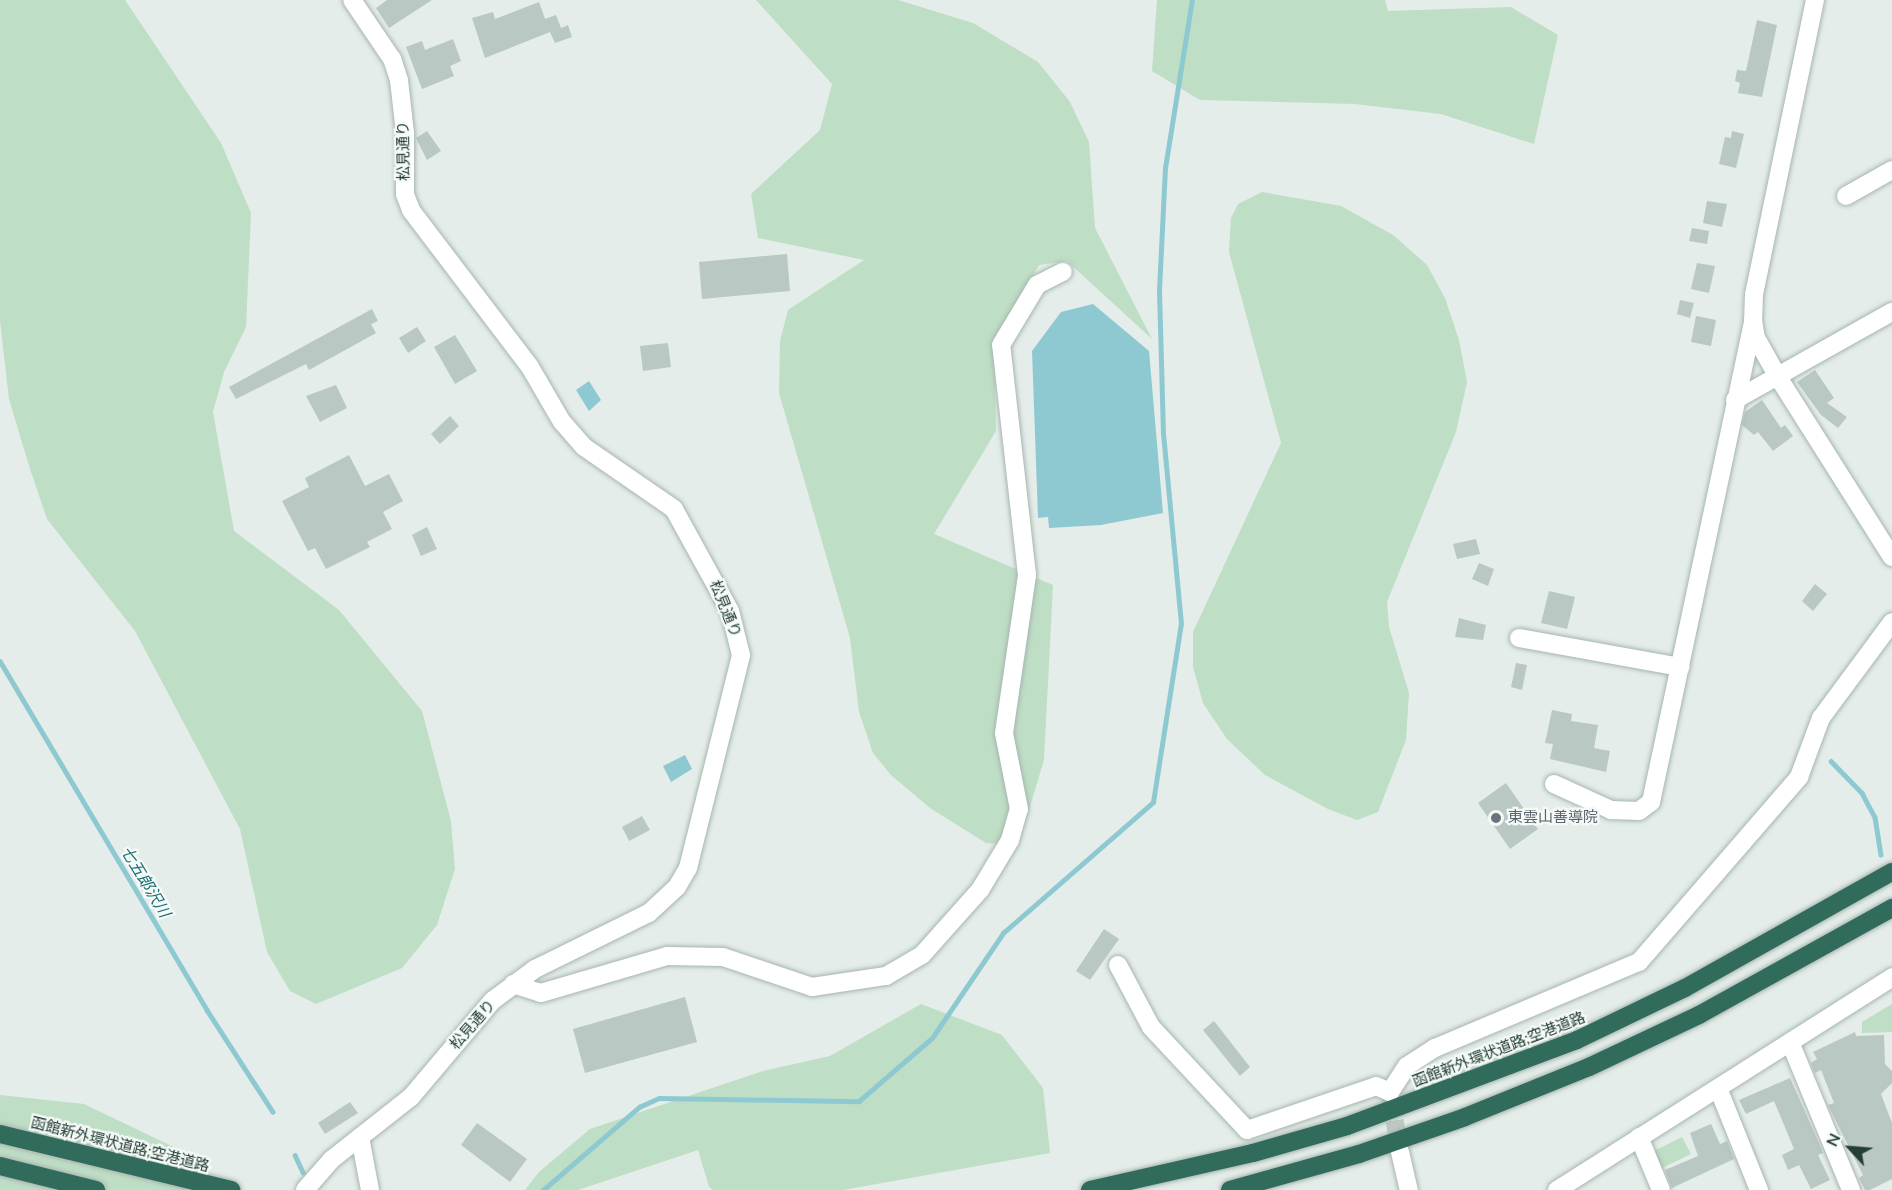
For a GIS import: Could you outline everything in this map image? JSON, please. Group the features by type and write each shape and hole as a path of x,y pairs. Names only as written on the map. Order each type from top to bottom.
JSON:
{"highway":[{"name":"函館新外環状道路;空港道路","path":"1090,1190 1253,1153 1347,1126 1577,1040 1735,962 1892,872"},
{"path":"1230,1190 1369,1150 1465,1117 1589,1067 1700,1015 1892,908"},
{"name":"函館新外環状道路;空港道路","path":"0,1134 231,1190"},
{"path":"0,1166 96,1190"}],"street":[{"name":"松見通り","path":"304,1190 331,1160 411,1097 492,1001 513,984 578,947 649,913 676,887 688,868 736,675 739,635 708,569 674,508 584,447 562,422 530,367 411,210 405,194 405,133 399,80 392,59 352,0"},
{"path":"1554,784 1611,810 1639,811 1651,802 1753,320 1754,294 1815,0"},
{"path":"1846,196 1892,170"},
{"path":"513,984 542,993 667,956 723,957 812,987 886,976 922,955 980,890 1010,840 1019,809 1004,733 1027,574 1000,345 1037,285 1063,272"},
{"path":"1735,400 1892,312"},
{"path":"1753,320 1756,338 1778,377 1892,557"},
{"path":"1118,965 1151,1027 1246,1130 1376,1086 1390,1092 1407,1066 1436,1048 1639,962 1799,777 1821,718 1892,622"},
{"path":"1519,638 1680,667"},
{"path":"1560,1189 1892,977"},
{"path":"1790,1042 1851,1190"},
{"path":"1718,1088 1760,1190"},
{"path":"360,1137 370,1190"},
{"path":"1639,1137 1661,1190"},
{"path":"1400,1152 1409,1190"}],"green space":[{"path":"0,0 125,0 221,143 251,213 246,327 224,372 213,412 234,531 339,610 422,711 451,821 455,869 437,925 402,968 316,1004 290,991 267,952 240,829 135,631 47,519 30,469 9,399 0,321"},
{"path":"756,0 898,0 973,23 1038,62 1070,102 1089,142 1095,228 1152,339 1067,261 1039,265 994,343 996,431 934,534 1053,585 1044,760 1022,833 1012,845 986,843 930,808 891,775 873,753 859,712 850,638 779,393 780,341 788,310 864,260 758,238 751,194 820,130 832,84"},
{"path":"1157,0 1385,0 1388,11 1511,7 1558,35 1534,144 1441,114 1355,104 1200,100 1152,71"},
{"path":"1262,192 1341,206 1393,235 1427,265 1445,298 1459,340 1467,382 1456,432 1387,602 1389,627 1409,693 1406,740 1378,812 1357,820 1328,809 1265,775 1227,739 1203,703 1193,667 1193,632 1281,443 1229,252 1231,218 1238,204"},
{"path":"921,1004 1002,1035 1043,1088 1050,1153 843,1190 713,1190 709,1187 698,1150 578,1190 525,1190 539,1172 590,1129 763,1071 830,1056"},
{"path":"1892,1004 1892,1032 1862,1033 1862,1022"},
{"path":"0,1095 84,1104 182,1151 200,1190 0,1190"},
{"path":"1682,1137 1691,1154 1660,1169 1652,1152"}],"water":[{"path":"1093,304 1149,351 1163,513 1101,525 1049,528 1048,517 1038,518 1032,351 1061,312"},
{"path":"589,381 601,400 589,411 576,390"},
{"path":"685,755 692,769 671,782 663,766"}],"building":[{"path":"387,0 432,0 389,28 376,8"},
{"path":"539,2 545,19 556,15 561,28 568,25 572,37 555,43 550,32 485,58 472,18 493,12 495,19"},
{"path":"1757,20 1777,25 1762,97 1738,93 1740,83 1735,81 1737,70 1746,71"},
{"path":"453,39 461,61 450,66 454,76 422,89 406,47 422,41 425,50"},
{"path":"427,131 441,151 427,160 416,138"},
{"path":"1732,131 1744,134 1736,168 1719,164 1725,137 1731,138"},
{"path":"1707,201 1727,204 1722,227 1703,223"},
{"path":"1692,228 1709,231 1707,244 1689,241"},
{"path":"787,254 790,291 702,299 699,262"},
{"path":"1697,263 1715,266 1709,293 1691,289"},
{"path":"1680,300 1694,303 1690,318 1677,314"},
{"path":"372,309 378,321 371,324 376,333 309,370 306,364 236,399 229,387"},
{"path":"1696,316 1716,320 1711,346 1691,342"},
{"path":"417,327 426,341 408,353 399,338"},
{"path":"455,335 477,371 455,384 434,347"},
{"path":"668,343 671,367 643,371 640,346"},
{"path":"1815,370 1834,398 1827,403 1847,417 1838,428 1821,415 1797,382"},
{"path":"336,385 347,408 320,422 306,396"},
{"path":"1762,400 1781,428 1785,425 1793,436 1773,451 1758,432 1754,435 1742,425 1745,412"},
{"path":"450,416 459,426 440,444 431,434"},
{"path":"349,455 365,486 389,474 403,501 383,512 392,529 367,542 370,547 326,569 315,548 308,551 282,501 309,487 305,478"},
{"path":"427,527 437,549 421,556 412,535"},
{"path":"1476,539 1480,554 1457,559 1453,544"},
{"path":"1479,563 1494,569 1488,586 1472,579"},
{"path":"1815,584 1827,594 1813,611 1802,601"},
{"path":"1549,591 1575,597 1567,629 1541,623"},
{"path":"1459,618 1486,625 1483,640 1455,637"},
{"path":"1516,663 1527,665 1522,690 1511,687"},
{"path":"1552,710 1572,714 1571,721 1598,725 1594,748 1610,751 1606,772 1550,759 1553,744 1545,743"},
{"path":"1506,783 1538,829 1510,849 1478,803"},
{"path":"642,816 650,830 629,841 622,827"},
{"path":"1104,929 1119,939 1090,980 1076,971"},
{"path":"685,997 697,1042 585,1073 573,1029"},
{"path":"1214,1021 1250,1067 1240,1076 1203,1030"},
{"path":"1855,1032 1856,1036 1884,1035 1885,1064 1892,1071 1892,1083 1881,1094 1892,1123 1892,1179 1870,1190 1865,1190 1859,1178 1863,1175 1828,1105 1834,1103 1821,1070 1815,1073 1811,1063 1817,1059 1813,1052"},
{"path":"1790,1078 1823,1153 1818,1155 1830,1180 1811,1189 1799,1165 1788,1170 1782,1155 1794,1149 1774,1101 1746,1114 1739,1100"},
{"path":"350,1102 358,1113 325,1134 318,1123"},
{"path":"477,1123 527,1159 510,1182 461,1145"},
{"path":"1711,1124 1720,1144 1727,1141 1734,1159 1672,1188 1665,1170 1698,1156 1690,1133"}],"waterway":[{"path":"543,1190 639,1107 659,1098 859,1101 932,1038 1003,933 1153,802 1181,624 1163,434 1159,290 1165,168 1192,0"},
{"name":"七五郎沢川","path":"0,661 207,1010 273,1112"},
{"path":"1831,761 1862,793 1875,817 1881,855"},
{"name":"七五郎沢川","path":"295,1155 303,1172"}],"tunnel":[{"path":"1390,1094 1400,1152"}],"place":[{"name":"東雲山善導院","path":"1496,818"}]}
